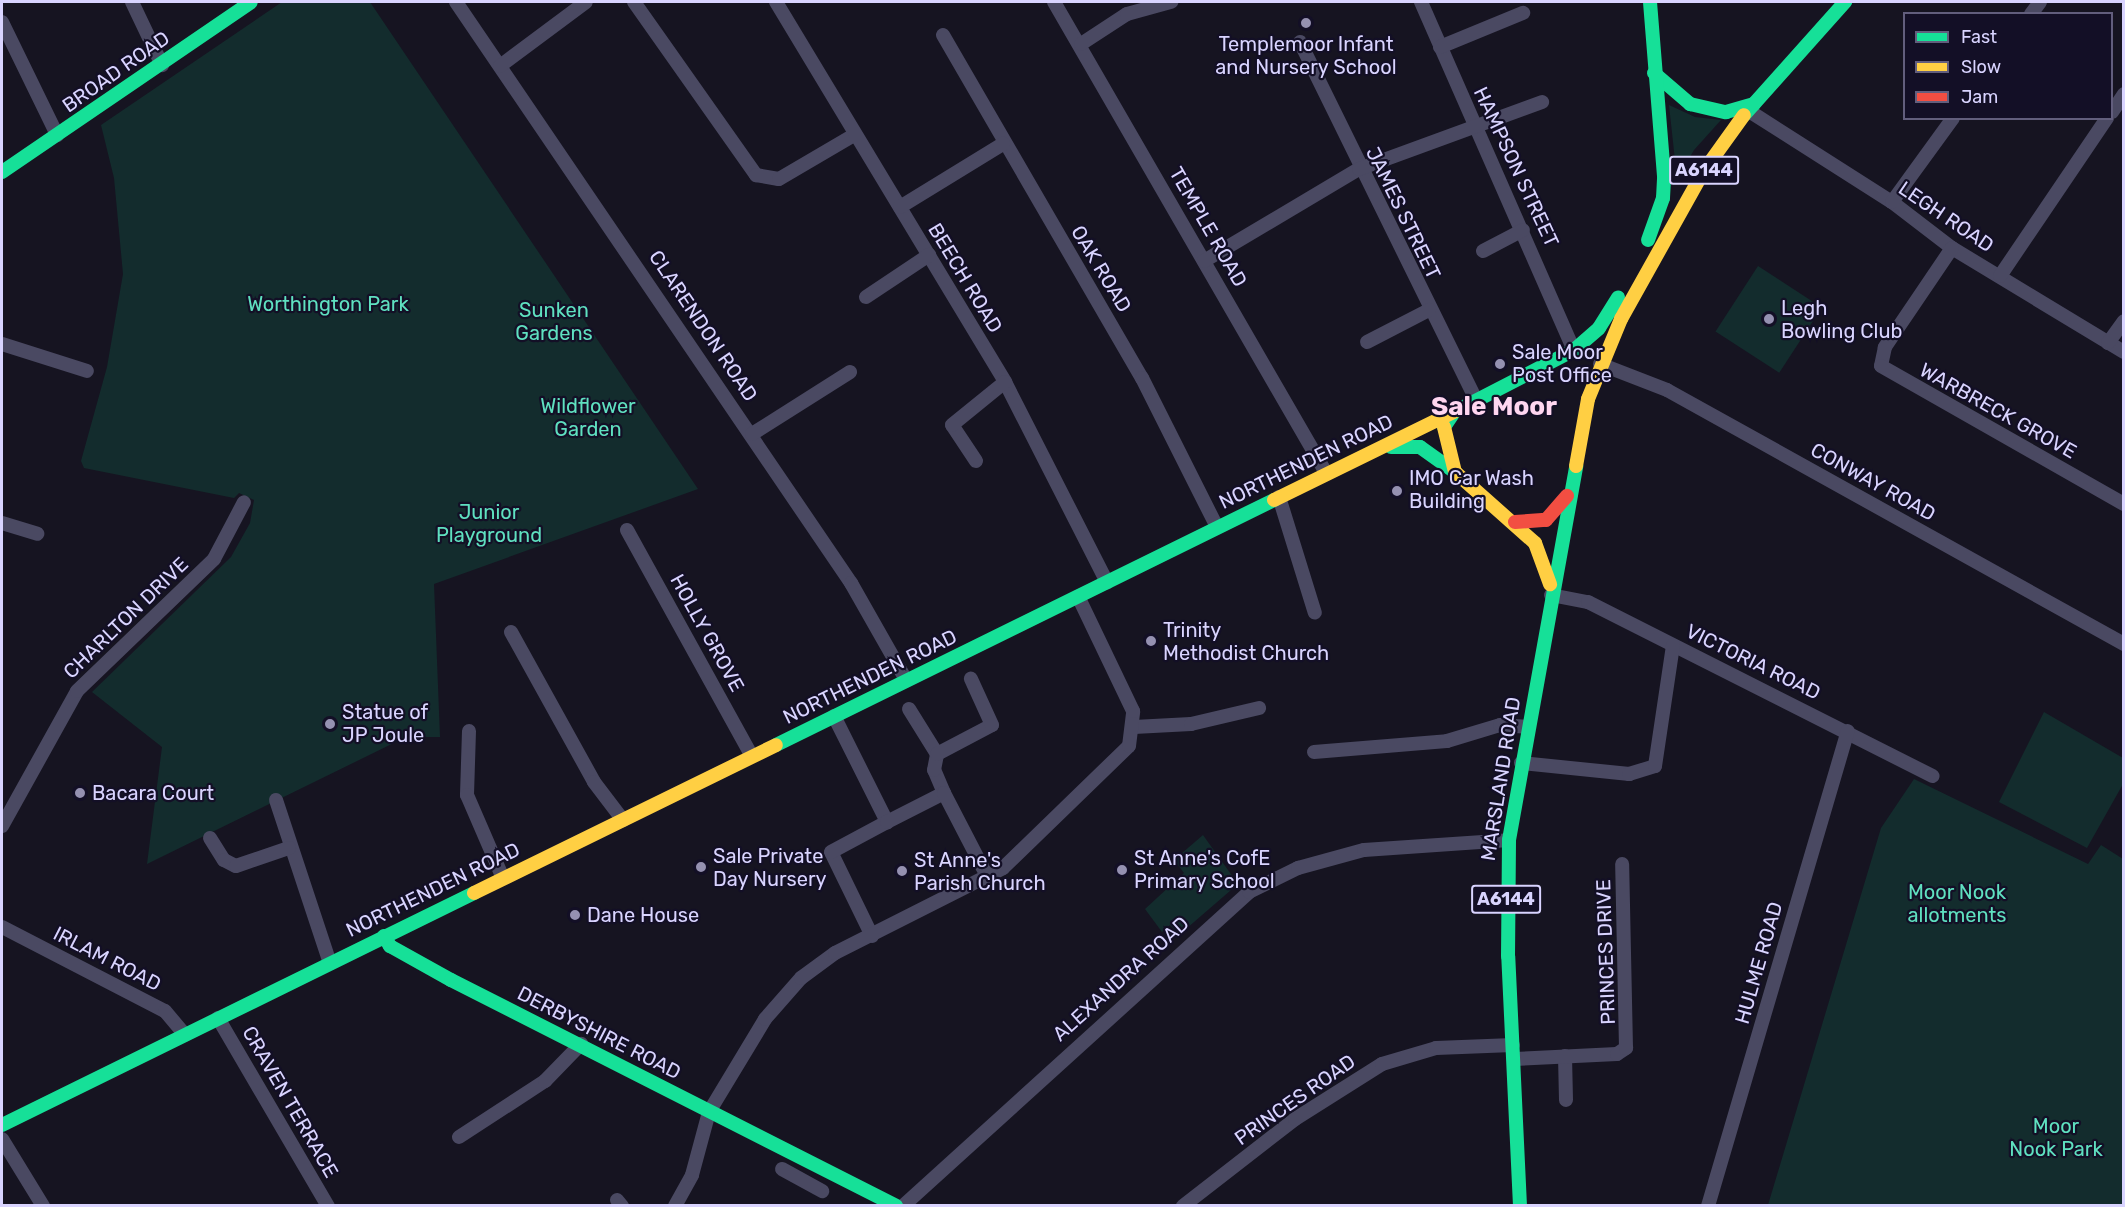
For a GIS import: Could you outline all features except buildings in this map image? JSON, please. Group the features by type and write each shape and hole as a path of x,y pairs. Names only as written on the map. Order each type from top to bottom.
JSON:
{"main road":[{"name":"BROAD ROAD","path":"2,172 162,65 251,2"},
{"name":"A6144","path":"1650,2 1654,73"},
{"name":"A6144","path":"1600,364 1686,197 1751,107 1846,2"},
{"path":"1654,73 1665,88 1690,104 1726,112 1751,107"},
{"name":"NORTHENDEN ROAD","path":"2,1125 1326,473 1384,448 1575,350 1599,328 1643,251 1664,198 1654,73"},
{"name":"MARSLAND ROAD","path":"1520,1206 1513,1045 1509,840 1551,595 1588,399 1600,364"},
{"path":"1454,412 1441,432 1455,472"},
{"path":"1384,448 1420,447 1455,472"},
{"name":"A6144","path":"1455,472 1515,522 1545,558 1551,595"},
{"name":"A6144","path":"1515,522 1536,522 1557,514 1572,489"},
{"name":"DERBYSHIRE ROAD","path":"384,936 390,946 451,980 581,1044 709,1112 833,1172 888,1204"}],"street":[{"path":"132,2 162,65"},
{"name":"CLARENDON ROAD","path":"456,2 752,434 851,583 906,680"},
{"path":"500,66 586,2"},
{"path":"634,2 749,169 772,181 801,168 854,135"},
{"name":"BEECH ROAD","path":"776,2 854,135 1005,382 1107,582"},
{"name":"TEMPLE ROAD","path":"1054,2 1081,44 1326,473"},
{"path":"1081,44 1127,14 1171,2"},
{"name":"HAMPSON STREET","path":"1421,2 1575,350"},
{"path":"1440,48 1523,13"},
{"path":"2,22 57,135"},
{"name":"OAK ROAD","path":"943,35 1004,144 1142,378 1217,527"},
{"name":"JAMES STREET","path":"1300,42 1359,169 1476,400"},
{"path":"2113,110 2124,94"},
{"path":"1204,261 1359,169 1542,102"},
{"name":"LEGH ROAD","path":"1751,107 1892,202 1952,248 2124,352"},
{"path":"1892,202 1952,120"},
{"path":"2000,276 2106,120"},
{"path":"900,207 1004,144"},
{"path":"1483,251 1526,236"},
{"name":"WARBRECK GROVE","path":"1952,248 1885,347 1881,366 2124,504"},
{"path":"866,297 929,255"},
{"path":"1367,342 1430,310"},
{"path":"2108,343 2124,321"},
{"path":"2,344 87,371"},
{"name":"CONWAY ROAD","path":"1600,364 1667,390 2124,644"},
{"path":"752,434 850,372"},
{"path":"976,461 952,425 1005,382"},
{"path":"1279,497 1315,613"},
{"name":"CHARLTON DRIVE","path":"2,826 77,691 214,559 244,502"},
{"path":"2,523 38,534"},
{"name":"HOLLY GROVE","path":"627,530 752,756"},
{"name":"VICTORIA ROAD","path":"1551,595 1588,602 1848,731 1933,776"},
{"path":"675,1206 692,1175 709,1112 782,998 816,966 988,878 1118,762 1134,728 1126,692 1078,596"},
{"path":"512,632 594,782 623,820"},
{"path":"1521,763 1629,774 1656,766 1673,645"},
{"path":"937,754 992,725 971,679"},
{"path":"1134,728 1191,724 1259,708"},
{"path":"909,709 937,754 934,770 988,878"},
{"path":"834,716 887,822"},
{"path":"1314,752 1447,741 1500,725 1528,727"},
{"path":"469,731 467,795 503,878"},
{"name":"HULME ROAD","path":"1708,1206 1848,731"},
{"path":"872,936 831,852 945,793"},
{"path":"276,800 290,848 330,963"},
{"path":"210,838 224,860 236,866 290,848"},
{"name":"ALEXANDRA ROAD","path":"903,1206 1249,892 1298,868 1364,850 1509,840"},
{"name":"PRINCES DRIVE","path":"1514,1059 1617,1054 1628,1042 1623,864"},
{"name":"IRLAM ROAD","path":"2,927 165,1011 185,1035"},
{"name":"CRAVEN TERRACE","path":"218,1018 328,1206"},
{"path":"459,1137 545,1081 581,1044"},
{"name":"PRINCES ROAD","path":"1183,1206 1295,1119 1382,1064 1436,1048 1513,1045"},
{"path":"1565,1056 1566,1100"},
{"path":"2,1139 43,1206"},
{"path":"801,1158 787,1172 821,1198 833,1172"}],"green space":[{"name":"Worthington Park","path":"282,2 370,2 698,489 434,584 440,737 406,737 147,864 162,747 92,692 231,557 250,523 254,500 239,493 234,498 84,468 81,461 107,367 123,274 114,178 101,125"},
{"path":"1669,105 1695,117 1721,120 1694,150 1677,179"},
{"name":"Legh Bowling Club","path":"1758,266 1822,307 1779,373 1716,331"},
{"path":"2044,712 2123,758 2123,784 2087,848 1999,802"},
{"name":"Moor Nook allotments","path":"1914,779 2088,864 2101,845 2123,859 2123,1205 1768,1205 1881,828"},
{"path":"1203,835 1238,884 1179,935 1170,925 1162,932 1145,909 1184,873 1174,860"}],"traffic: fast":[{"path":"2,172 251,2"},
{"path":"1648,240 1663,198 1664,176 1650,2"},
{"path":"1744,115 1845,2"},
{"path":"1654,73 1690,104 1726,112 1754,104"},
{"path":"1444,427 1454,412 1574,350 1599,328 1618,298"},
{"path":"1391,447 1420,447 1455,472"},
{"path":"1520,1206 1508,956 1509,840 1576,466"},
{"path":"776,745 1274,500"},
{"path":"2,1125 474,893"},
{"path":"384,936 390,946 451,980 896,1206"}],"traffic: slow":[{"path":"1576,466 1588,399 1621,319 1703,172 1744,115"},
{"path":"1274,500 1454,412"},
{"path":"1444,427 1455,472 1535,543 1550,584"},
{"path":"474,893 776,745"}],"traffic: jam":[{"path":"1515,522 1546,520 1567,496"}],"place":[{"name":"Templemoor Infant and Nursery School","path":"1306,23"},
{"name":"Legh Bowling Club","path":"1769,319"},
{"name":"Sale Moor Post Office","path":"1500,364"},
{"name":"IMO Car Wash Building","path":"1397,491"},
{"name":"Trinity Methodist Church","path":"1151,641"},
{"name":"Statue of JP Joule","path":"330,724"},
{"name":"Bacara Court","path":"80,793"},
{"name":"Sale Private Day Nursery","path":"701,867"},
{"name":"St Anne's CofE Primary School","path":"1122,870"},
{"name":"St Anne's Parish Church","path":"902,871"},
{"name":"Dane House","path":"575,915"}],"district":[{"name":"Sale Moor","path":"1494,407"}],"park label":[{"name":"Sunken Gardens","path":"554,322"},
{"name":"Wildflower Garden","path":"588,418"},
{"name":"Junior Playground","path":"489,524"},
{"name":"Moor Nook Park","path":"2056,1138"}]}
